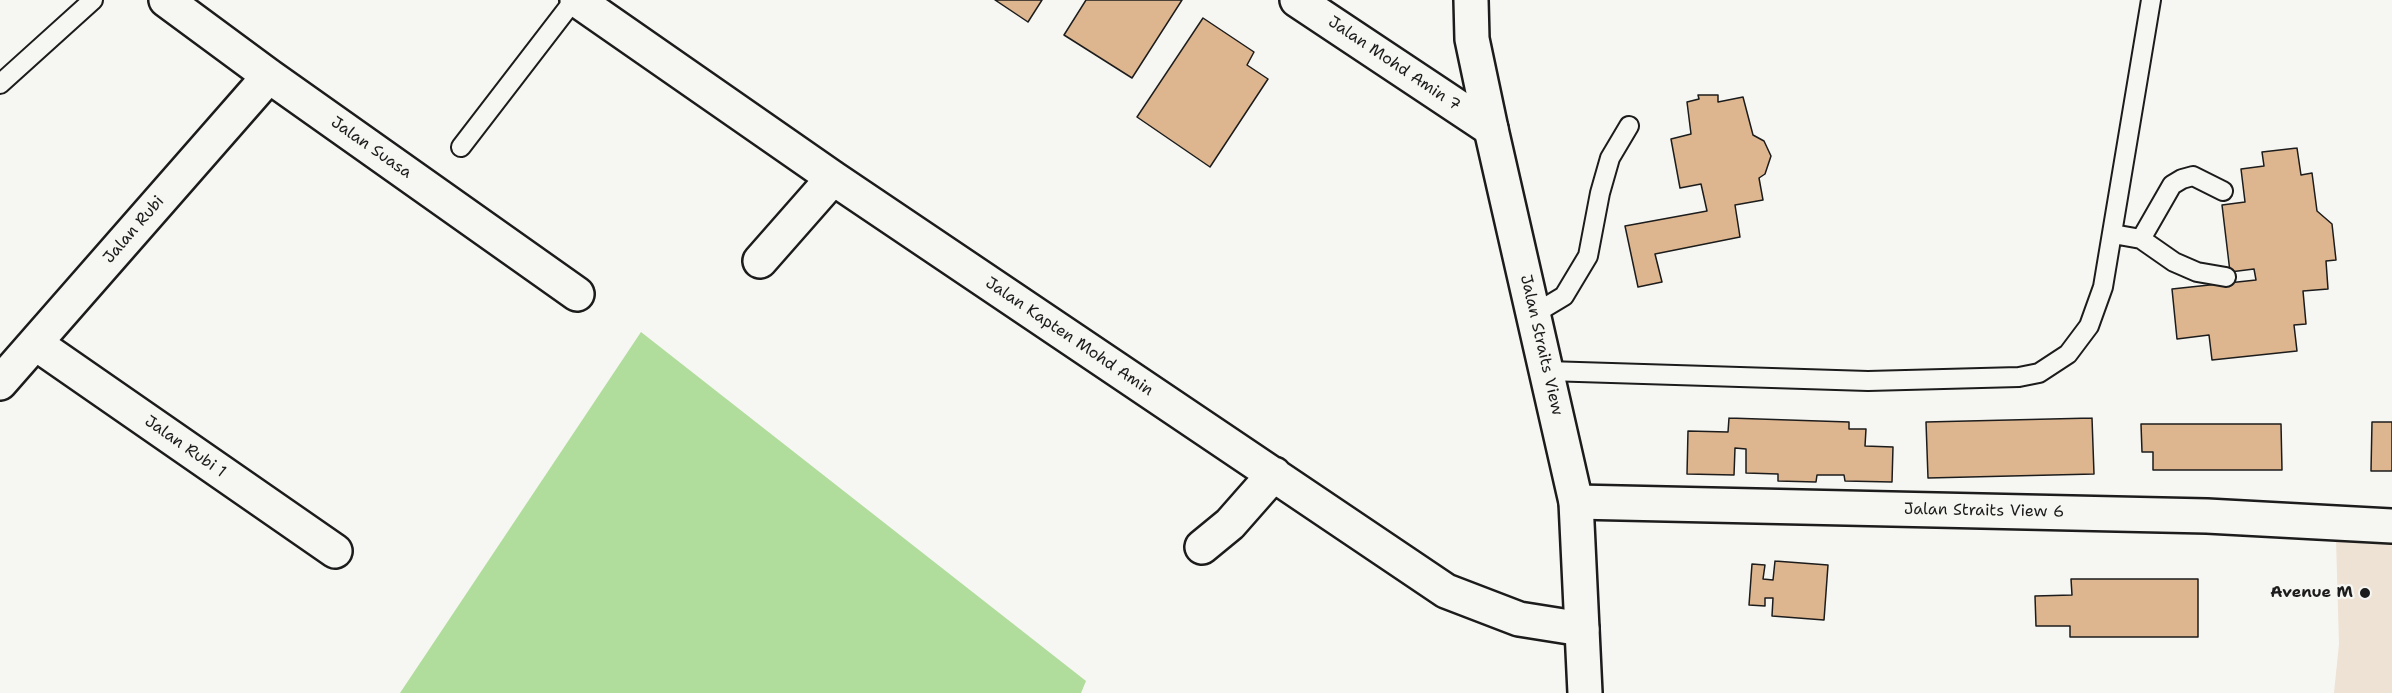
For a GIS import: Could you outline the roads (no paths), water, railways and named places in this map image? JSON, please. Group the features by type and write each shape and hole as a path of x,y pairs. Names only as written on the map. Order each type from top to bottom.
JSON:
{"street":[{"name":"Jalan Suasa","path":"166,0 269,76 578,294"},
{"name":"Jalan Kapten Mohd Amin","path":"576,0 833,178 1446,591 1519,619 1582,629"},
{"name":"Jalan Mohd Amin 7","path":"1297,0 1491,129"},
{"name":"Jalan Straits View","path":"1471,0 1473,39 1491,129 1576,502 1585,693"},
{"name":"Jalan Rubi","path":"0,383 269,76"},
{"path":"760,261 833,178"},
{"name":"Jalan Rubi 1","path":"35,343 335,551"},
{"path":"1202,547 1230,524 1274,474"},
{"name":"Jalan Straits View 6","path":"1576,502 2207,516 2392,526"}],"lane":[{"path":"0,84 93,0"},
{"path":"461,147 576,0"},
{"path":"1547,371 1868,381 2019,377 2039,373 2068,354 2089,326 2103,287 2151,0"},
{"path":"1534,314 1564,296 1588,256 1600,193 1610,158 1629,126"},
{"path":"2141,240 2172,184 2193,176 2223,190"},
{"path":"2113,234 2141,240 2174,262 2226,277"}],"place":[{"name":"Avenue M","path":"2365,593"}]}
